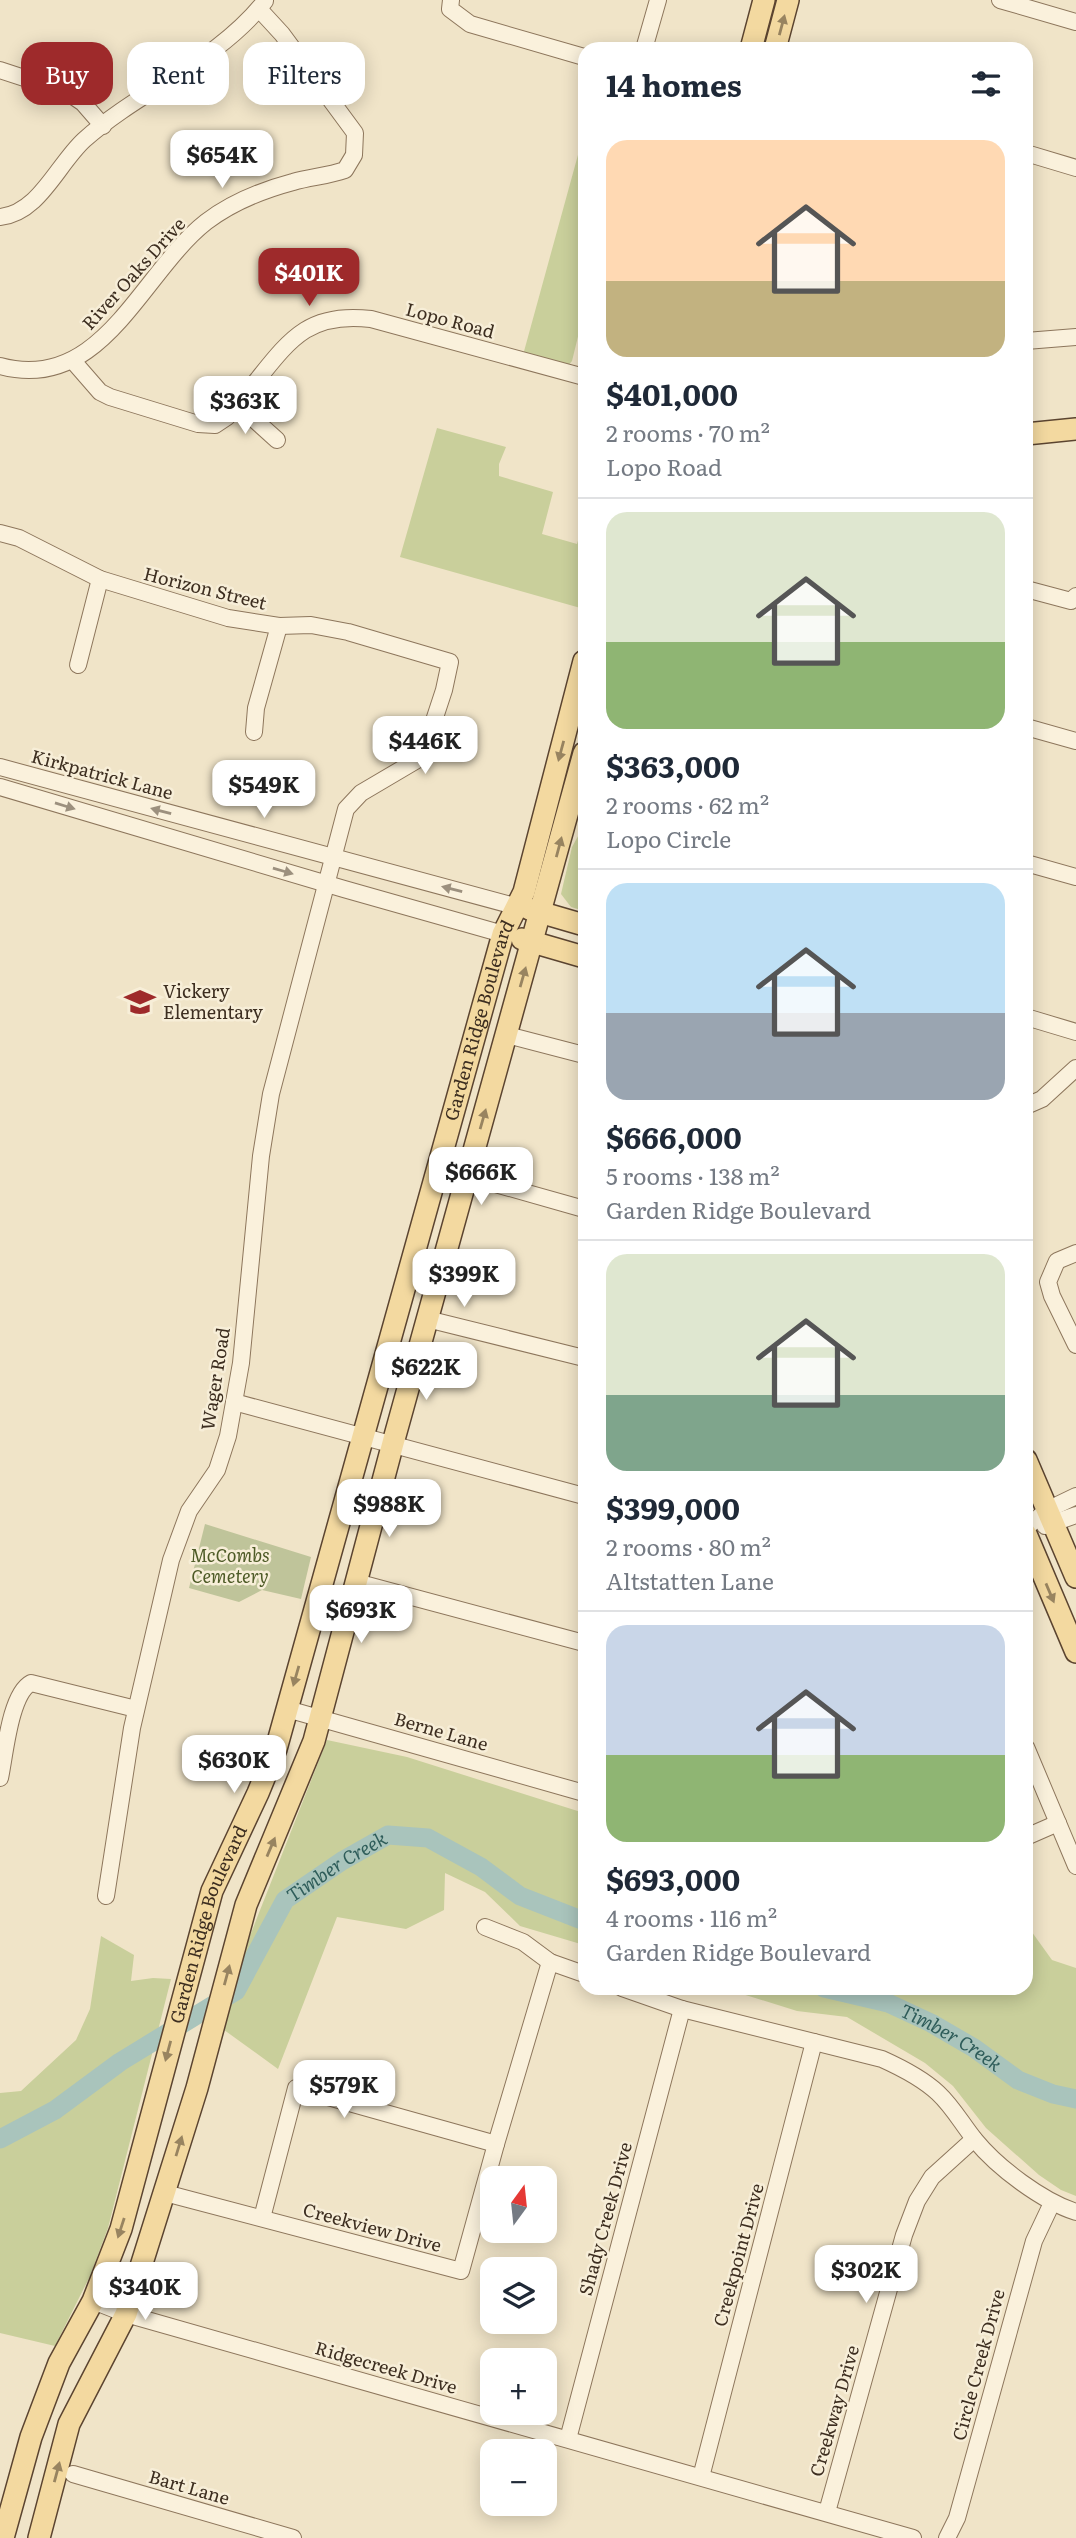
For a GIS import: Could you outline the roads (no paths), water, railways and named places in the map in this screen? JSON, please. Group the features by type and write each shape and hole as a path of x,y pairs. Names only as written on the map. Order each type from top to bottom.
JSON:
{"main road":[{"path":"753,42 764,0"},
{"path":"777,42 788,0"},
{"path":"1033,433 1076,429"},
{"name":"Garden Ridge Boulevard","path":"4,2538 34,2429 59,2363 93,2301 121,2229 212,1891 276,1749 503,934 518,906 578,683"},
{"name":"Garden Ridge Boulevard","path":"39,2538 69,2424 126,2314 197,2088 246,1905 306,1765 578,775"},
{"path":"518,906 578,923"},
{"path":"503,934 578,955"},
{"path":"1033,1477 1076,1577"},
{"path":"1033,1548 1076,1652"}],"street":[{"path":"647,42 658,0"},
{"path":"1000,0 1076,22"},
{"path":"0,217 13,216 35,201 54,174 84,141 145,94 199,62 239,31 262,4"},
{"name":"River Oaks Drive","path":"0,366 35,370 73,361 106,336 183,242 207,222 230,207 271,189 345,170 354,155 355,133 262,4"},
{"path":"451,4 470,24 578,55"},
{"path":"0,70 67,92 83,103 103,126"},
{"path":"1033,155 1076,168"},
{"name":"Lopo Road","path":"73,361 100,392 198,424 215,425 227,417 284,346 304,330 335,318 371,319 578,375"},
{"path":"1033,340 1076,337"},
{"path":"237,404 277,440"},
{"name":"Horizon Street","path":"0,533 19,538 100,579 228,618 279,626 312,625 348,632 450,662"},
{"path":"78,666 100,579"},
{"path":"1033,590 1073,598"},
{"path":"254,732 256,708 279,626"},
{"name":"Wager Road","path":"106,1896 136,1709 171,1560 189,1511 217,1470 228,1436 241,1363 261,1156 271,1094 346,809 361,793 422,757 444,690 450,662"},
{"path":"1033,729 1076,741"},
{"name":"Kirkpatrick Lane","path":"0,767 518,906"},
{"path":"0,787 503,934"},
{"path":"1033,865 1076,877"},
{"path":"1033,1019 1076,1032"},
{"path":"507,1035 578,1053"},
{"path":"1033,1103 1042,1099 1076,1068"},
{"path":"439,1168 578,1207"},
{"path":"1076,1253 1057,1261 1048,1282 1076,1345"},
{"path":"427,1319 578,1357"},
{"path":"234,1402 578,1494"},
{"path":"1033,1527 1050,1518 1076,1496"},
{"path":"1050,1518 1076,1514"},
{"path":"356,1582 578,1641"},
{"path":"0,1778 14,1709 24,1686 31,1683 136,1709"},
{"name":"Berne Lane","path":"287,1709 578,1791"},
{"path":"1033,1764 1076,1866"},
{"path":"1033,1834 1058,1824"},
{"path":"485,1927 523,1942 550,1962 578,1972"},
{"name":"Creekview Drive","path":"165,2193 461,2271 550,1962"},
{"path":"641,1995 682,2010 882,2059 920,2078 955,2110 975,2139 1033,2190 1052,2203 1076,2212"},
{"name":"Shady Creek Drive","path":"568,2439 682,2010"},
{"name":"Creekpoint Drive","path":"701,2477 814,2042"},
{"path":"262,2218 296,2088 496,2144"},
{"name":"Creekway Drive","path":"827,2512 904,2235 917,2201 932,2177 975,2139"},
{"name":"Circle Creek Drive","path":"947,2538 957,2518 1034,2241 1052,2203"},
{"name":"Ridgecreek Drive","path":"93,2301 126,2314 913,2538"},
{"name":"Bart Lane","path":"73,2474 293,2538"}],"waterway":[{"name":"Timber Creek","path":"0,2139 55,2110 120,2062 236,1991 285,1900 342,1861 388,1835 428,1838 481,1867 520,1896 578,1919"},
{"name":"Timber Creek","path":"854,1995 888,2003 931,2023 974,2048 1018,2080 1053,2094 1076,2099"}],"place":[{"name":"Vickery Elementary","path":"140,1002"}],"park label":[{"name":"McCombs Cemetery","path":"230,1566"}]}
